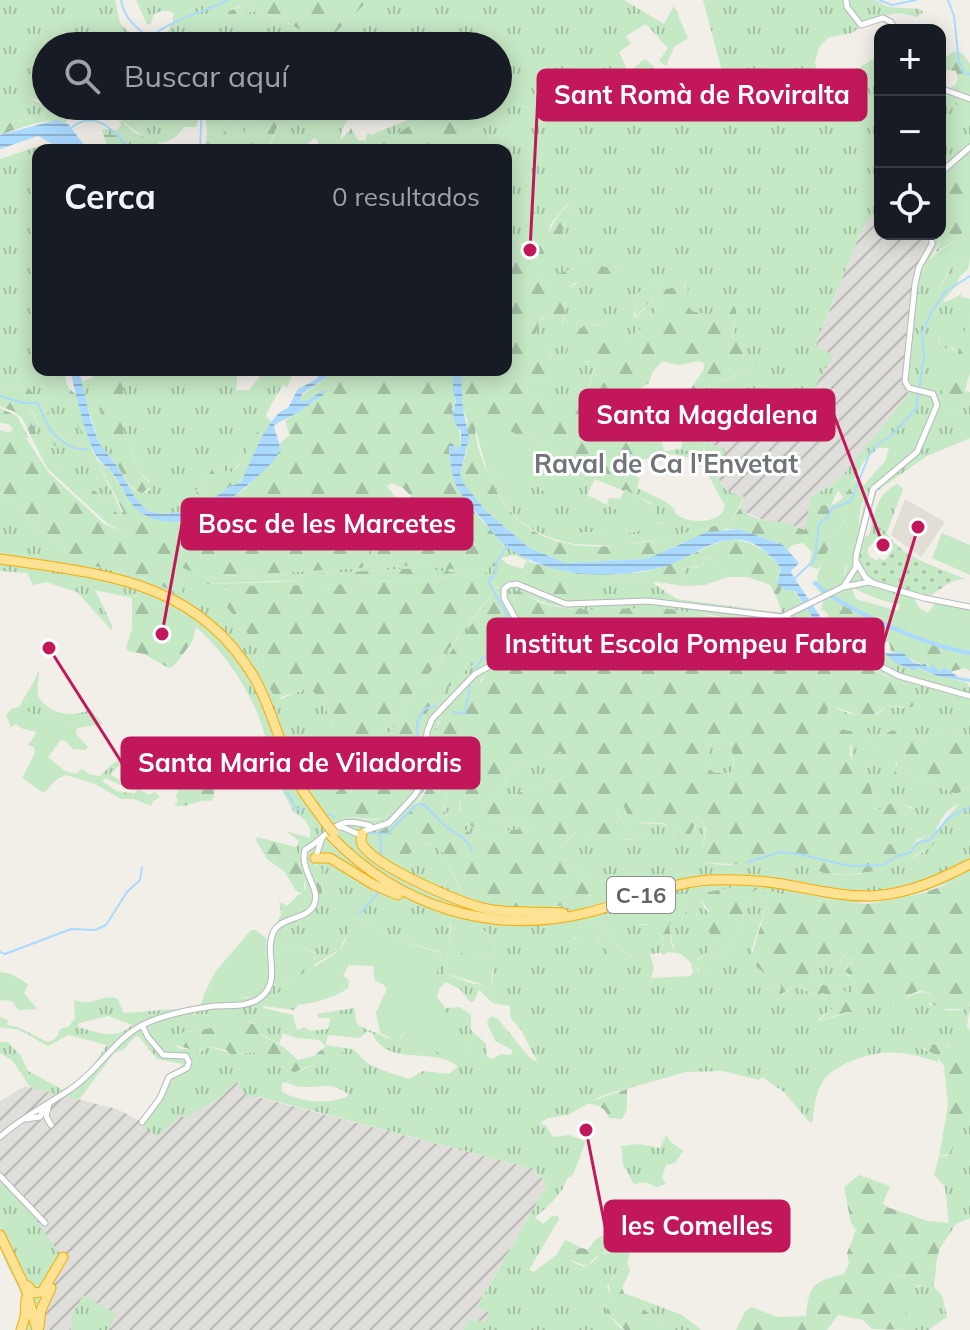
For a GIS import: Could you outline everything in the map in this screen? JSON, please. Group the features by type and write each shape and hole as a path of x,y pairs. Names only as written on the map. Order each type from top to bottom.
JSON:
{"highway":[{"name":"C-16","path":"0,562 115,577 142,585 175,600 211,625 254,677 300,787 329,832 386,877 438,902 478,913 542,916 590,907 663,883 708,875 757,876 847,890 879,890 922,881 970,861"},
{"name":"C-16","path":"0,562 118,583 171,603 197,621 219,640 239,665 268,719 291,777 329,832 371,873 424,902 476,917 542,921 588,913 688,882 758,881 842,895 872,896 915,888 970,861"},
{"path":"360,830 364,847 382,861 449,897 485,908 563,913"},
{"path":"315,857 330,858 374,885 447,915 510,924 542,921"},
{"path":"0,1235 31,1292 38,1294 46,1288 63,1257"},
{"path":"0,1242 26,1299 36,1330"},
{"path":"17,1268 26,1289 36,1330"},
{"path":"36,1330 45,1299 56,1280"},
{"path":"21,1330 26,1299"}],"street":[{"path":"846,0 847,7 861,25 883,18 892,24"},
{"path":"946,90 970,99"},
{"path":"946,168 970,147"},
{"path":"932,240 915,284 906,385 932,393 937,405 922,446 873,489 856,563 861,575 873,583 970,607"},
{"path":"787,616 861,575"},
{"path":"853,581 861,575"},
{"path":"329,832 375,827 396,818 420,787 426,768 427,732 437,712 475,674 505,659 518,646 521,629 503,596 509,585 519,585 566,604 648,601 787,616 899,676 970,696"},
{"path":"0,1137 88,1074 133,1029 143,1027 150,1021 212,1006 250,1003 260,998 270,983 274,930 280,924 309,912 315,903 314,888 307,876 305,851 343,822 359,821 360,830"},
{"path":"307,876 307,867 329,832"},
{"path":"309,848 315,857"},
{"path":"304,856 315,857"},
{"path":"142,1122 160,1098 169,1077 187,1068 189,1062 186,1056 163,1055 143,1027"},
{"path":"40,1110 45,1112 51,1125"},
{"path":"0,1176 45,1223"}],"shaded area":[{"path":"870,217 874,218 874,240 931,240 908,319 906,357 910,393 840,478 811,496 806,530 781,522 769,523 745,512 741,506 744,497 726,490 709,466 720,457 721,448 711,444 713,424 726,402 812,392 815,347 861,231"},
{"path":"905,499 945,522 921,557 891,535"},
{"path":"236,1081 253,1096 534,1169 547,1185 477,1306 489,1312 485,1324 475,1319 469,1320 463,1330 108,1330 115,1314 70,1326 71,1330 43,1330 27,1207 0,1180 0,1101 25,1086 117,1109 144,1123 180,1115 185,1118 218,1099"}],"green space":[{"path":"0,0 115,0 120,23 129,32 32,32 32,99 29,98 32,99 32,119 11,122 0,131"},
{"path":"136,0 258,0 232,9 225,18 253,12 266,14 303,32 168,32 173,21 173,13 168,11 154,14 150,25"},
{"path":"258,0 369,0 336,32 305,32 283,20 253,12 225,18 229,11"},
{"path":"369,0 624,0 664,24 674,6 688,38 674,47 666,66 659,61 668,48 646,24 626,36 631,44 619,52 628,72 645,59 655,67 642,79 662,93 674,80 705,96 712,93 713,80 723,75 703,0 875,0 889,7 920,9 923,12 917,17 899,13 872,19 852,33 829,37 819,47 815,63 817,71 832,77 855,70 874,59 874,219 870,218 861,231 815,346 833,355 812,392 726,402 713,424 711,444 724,448 725,454 709,467 726,490 744,497 731,522 617,546 617,536 666,523 654,524 652,503 634,495 637,488 665,501 676,514 687,519 714,519 723,511 725,505 705,470 692,459 669,454 664,460 657,457 640,460 655,430 658,430 664,451 681,449 706,456 705,441 721,398 692,397 690,390 716,384 756,366 733,340 737,310 722,307 709,315 692,311 686,305 686,286 667,289 657,281 633,296 637,307 633,316 636,318 658,294 661,296 642,329 630,336 623,336 602,325 581,327 568,354 559,363 554,363 535,335 540,319 563,322 564,294 570,288 593,279 628,278 627,266 604,267 586,258 573,269 556,274 544,284 546,264 566,224 572,204 567,204 550,225 547,238 531,255 526,253 523,245 512,242 512,144 467,144 470,134 482,120 512,120 512,32 336,32"},
{"path":"954,51 963,54 970,64 970,107 962,107 946,99 946,92 956,84 958,78 956,71 946,70 946,58"},
{"path":"946,99 962,107 970,107 970,152 946,169"},
{"path":"32,119 66,120 65,123 41,122 0,135 0,131 11,122"},
{"path":"119,120 135,133 159,143 106,144 102,129 117,130 121,125"},
{"path":"121,120 198,120 196,127 184,127 168,141 160,143 145,137"},
{"path":"206,120 226,120 224,128 231,144 206,144"},
{"path":"226,120 252,120 246,128 243,144 231,144 224,128"},
{"path":"252,120 305,120 278,125 270,144 243,144 246,128"},
{"path":"305,120 349,120 343,128 341,140 351,128 358,140 365,141 368,133 371,135 408,120 419,120 380,144 318,144 315,138 307,144 271,144 279,124"},
{"path":"420,120 482,121 470,134 467,144 379,144"},
{"path":"32,148 32,376 55,376 75,411 86,443 83,448 58,433 46,407 29,389 6,388 0,383 0,159"},
{"path":"970,152 970,225 957,239 936,252 940,240 946,240 946,169"},
{"path":"572,204 566,224 546,263 544,284 556,274 573,269 586,258 594,259 604,267 627,266 633,270 628,278 574,283 564,294 565,314 561,323 551,325 544,318 540,319 535,335 543,335 542,345 552,361 559,363 586,324 605,325 626,337 638,331 656,309 661,296 658,294 634,318 637,307 633,296 657,281 667,289 688,288 686,303 692,311 708,315 727,304 734,306 737,314 733,340 745,348 757,366 708,387 690,390 704,369 704,363 678,365 662,361 652,373 649,383 636,391 655,430 640,460 629,463 628,471 640,479 634,495 595,479 588,470 559,456 547,442 523,438 488,420 477,421 477,443 482,459 511,512 536,532 565,543 597,546 665,538 731,522 741,506 755,518 805,530 809,507 839,501 855,480 864,485 865,495 860,510 856,509 849,515 839,529 818,569 809,566 812,552 803,543 792,545 788,550 783,545 739,529 726,529 678,544 663,554 647,559 565,563 528,547 486,511 463,484 460,475 467,449 467,419 463,410 460,376 512,376 512,240 531,255 559,216","holes":["588,361 595,368 586,398 580,406 569,395 548,402 519,387 513,373 554,383 581,363"]},
{"path":"970,225 970,258 959,259 953,264 940,286 924,281 929,261"},
{"path":"931,240 940,240 924,271 924,281 933,286 941,286 959,259 970,258 968,269 943,301 962,294 961,297 970,299 970,316 958,354 952,347 940,349 939,336 934,330 935,387 946,393 942,406 949,413 970,401 970,438 927,456 877,491 864,538 870,534 875,512 885,493 897,484 903,489 887,532 884,531 867,549 862,545 860,566 876,582 875,586 914,598 919,608 884,600 851,586 824,598 814,584 816,581 827,587 844,579 860,521 864,485 885,461 889,448 878,448 864,461 846,495 843,497 838,490 831,505 809,507 811,496 840,478 909,394 900,384 906,357 911,289 917,266"},
{"path":"970,316 970,372 965,391 970,392 970,401 949,413 942,406 943,398"},
{"path":"931,331 938,334 940,349 950,347 958,354 946,393 935,387"},
{"path":"582,362 591,362 595,366 586,398 579,406 569,395 550,403 519,387 513,373 516,371 539,381 552,382"},
{"path":"55,376 66,376 71,390 77,395 92,450 74,454 65,446 59,449 45,438 33,412 24,406 42,447 62,470 85,489 95,491 121,517 123,511 97,460 110,470 144,515 167,521 196,520 245,489 277,456 280,443 290,435 285,421 319,398 318,394 307,401 299,401 300,397 328,376 453,376 456,400 452,409 461,443 455,478 452,460 456,450 449,445 454,478 465,501 504,545 496,566 486,567 487,573 419,565 365,568 397,498 402,502 411,496 392,483 387,486 395,497 362,568 204,577 181,567 175,574 184,596 140,577 61,558 65,550 60,553 58,542 32,525 23,511 0,493 0,430 8,433 13,430 9,424 0,423 0,408 17,416 29,438 26,438 48,472 104,524 123,531 108,524 47,468 22,418 0,406 0,383 6,388 29,389 46,407 58,433 83,448 86,443 75,420 75,411"},
{"path":"94,376 123,376 123,431 141,474 152,486 142,493 132,487 123,474 103,419"},
{"path":"95,376 115,457 130,486 144,492 150,490 149,481 141,473 123,431 123,376 237,376 236,390 249,390 260,376 292,376 287,388 283,385 276,395 254,441 232,472 225,471 217,463 196,491 206,496 209,502 198,510 163,514 147,511 99,443 80,382"},
{"path":"692,397 721,398 706,434 705,456 681,449 688,413 695,403"},
{"path":"24,406 32,412 45,438 59,449 63,446 92,450 123,515 117,516 101,496 83,488 64,472 38,441"},
{"path":"266,416 271,421 241,482 209,502 206,496 196,491 217,463 225,471 232,472 239,465"},
{"path":"488,419 523,438 547,442 559,456 552,480 544,491 536,485 529,486 514,501 500,473 493,471 488,474 475,427 476,421"},
{"path":"559,456 588,470 595,479 587,495 624,513 610,534 583,532 577,536 575,544 545,536 512,512 488,474 493,471 500,473 506,489 536,485 543,491 552,480"},
{"path":"625,489 655,507 654,524 667,524 618,536 617,546 575,544 577,536 583,532 610,534 623,513 607,504 609,498 620,499"},
{"path":"0,493 23,511 32,525 59,543 60,553 65,550 62,558 140,577 183,595 175,573 181,567 204,577 361,568 395,497 366,568 419,565 486,572 486,567 496,566 504,545 520,552 530,562 514,555 501,558 507,564 527,570 520,583 598,576 637,578 654,584 677,599 782,613 777,598 782,588 794,591 813,618 849,638 876,645 894,662 910,669 915,667 966,682 970,688 970,736 912,738 893,730 882,736 866,733 863,736 868,742 890,753 896,765 896,775 909,773 954,793 960,793 970,784 970,873 954,882 915,894 873,902 809,900 766,890 759,900 768,901 752,948 752,963 766,975 762,984 766,986 780,982 778,994 782,995 795,986 836,999 836,1006 818,1019 820,1021 853,1011 871,998 889,1004 926,992 932,996 929,1004 939,1008 955,1010 970,1006 967,1026 970,1031 951,1045 928,1043 921,1048 937,1056 939,1062 893,1052 864,1056 837,1068 819,1089 810,1123 784,1092 762,1077 759,1080 723,1071 686,1072 601,1096 568,1115 548,1118 540,1123 553,1137 569,1135 586,1141 573,1175 567,1178 558,1195 535,1218 543,1224 552,1216 559,1219 529,1270 534,1272 557,1254 565,1240 582,1248 569,1251 570,1261 584,1267 600,1254 629,1244 626,1270 611,1279 607,1287 611,1295 606,1312 625,1330 463,1330 469,1320 485,1323 489,1312 477,1307 547,1185 534,1169 260,1097 247,1097 236,1081 218,1099 185,1118 180,1115 158,1136 145,1129 140,1121 165,1082 183,1064 157,1059 139,1037 136,1036 123,1050 114,1053 79,1100 31,1088 12,1060 0,1053 0,1042 8,1042 21,1056 28,1071 63,1090 88,1072 107,1045 68,1035 48,1046 19,1030 0,1027 0,1017 8,1020 7,1025 18,1027 47,1042 75,1018 74,1000 118,999 125,1013 200,1007 204,994 217,998 247,998 264,981 266,946 281,914 279,902 287,906 299,894 302,895 306,888 305,879 314,882 319,894 323,890 321,868 316,864 309,870 302,869 296,847 299,841 286,831 310,838 310,829 305,820 294,812 275,778 243,753 244,746 266,740 249,695 219,650 200,631 158,602 136,595 132,598 95,590 112,631 77,592 46,582 33,585 27,573 0,571","holes":["421,568 279,582 207,584 204,580","477,574 499,580 498,587 360,762 330,731 329,713 311,689 278,700 256,661 256,644 212,588 350,584","498,591 514,636 501,654 476,661 469,667 428,712 422,728 423,766 412,791 385,817 373,820 346,818 331,822 322,810 390,732","517,591 548,604 593,611 661,609 712,615 738,622 784,623 819,637 905,684 904,708 887,706 877,715 850,714 831,706 827,713 851,738 852,759 865,759 875,807 881,810 895,801 913,808 889,827 885,843 908,848 935,831 945,813 959,803 937,831 940,838 919,854 888,868 840,875 787,857 732,865 702,862 705,823 697,823 685,845 673,841 674,828 669,825 633,821 621,799 616,802 618,813 624,823 642,838 626,840 578,831 559,849 559,855 592,881 591,896 559,906 544,907 462,894 441,848 422,844 409,854 398,855 382,829 406,817 430,782 435,769 434,740 438,722 477,688 481,679 513,663 530,645 528,629 513,599","321,736 322,742 330,743 328,798 321,806 305,783 294,756 293,738","758,888 752,892 734,942 704,973 697,972 698,959 706,954 714,937 697,919 696,915 708,917 711,914 698,894","680,896 687,913 669,924 674,948 691,963 693,973 690,976 651,978 654,968 650,954 660,953 665,940 649,925 636,925 636,908","355,919 367,921 393,939 441,952 434,988 439,989 445,982 460,989 470,1002 474,1001 479,990 493,1003 510,1006 510,1017 521,1030 538,1063 528,1056 498,1019 491,1016 487,1022 495,1041 513,1050 511,1055 501,1054 492,1059 487,1057 486,1044 471,1030 471,1015 460,1007 444,1010 456,1036 468,1045 463,1056 439,1052 406,1031 401,1038 386,1038 358,1024 354,1008 317,1014 319,1018 330,1018 328,1029 310,1031 305,1027 297,1030 293,1015 263,1008 294,1010 298,1005 268,1003 314,985 303,982 315,964 339,950","604,921 615,942 634,957 619,962 600,944 582,938 574,939 574,930","450,924 483,930 494,938 495,959 449,950","275,944 302,947 316,953 316,958 296,976 274,985","448,954 494,969 492,985 473,984 444,973","108,1016 132,1025 119,1033 99,1033 78,1027 79,1023","250,1022 255,1023 258,1032 279,1044 283,1033 296,1038 320,1040 325,1046 328,1035 360,1038 367,1031 388,1050 436,1057 458,1066 449,1074 423,1071 409,1079 375,1067 353,1050 344,1048 339,1058 329,1058 300,1071 283,1068 267,1056 255,1052 233,1054 206,1046 199,1054 175,1045 181,1033","282,1083 334,1087 349,1095 325,1102 282,1092"]},
{"path":"854,509 860,510 858,535 845,567 844,579 834,586 821,587 817,580 821,565 837,532"},
{"path":"884,530 909,554 965,579 925,596 874,580 861,564 861,544 868,550 869,556 885,561 893,548 879,536"},
{"path":"942,533 970,545 970,575 932,558"},
{"path":"731,539 759,548 781,568 777,582 782,588 777,598 770,585 748,577 728,577 714,562 703,557 702,567 688,566 683,569 684,586 654,584 637,578 598,576 594,602 560,601 520,583 527,571 523,569 526,561 578,572 634,573 668,565"},
{"path":"702,557 714,562 728,577 705,585 684,586 683,569 703,565"},
{"path":"421,568 457,573 207,584 202,580"},
{"path":"477,574 500,579 498,586 360,762 331,740 327,733 332,725 324,703 311,689 281,697 277,702 256,661 256,644 211,587 350,584"},
{"path":"851,586 856,599 898,611 901,604 928,613 935,603 970,610 970,652 900,629 836,592"},
{"path":"498,590 512,629 513,642 498,654 469,667 428,712 422,728 422,772 408,801 389,816 347,818 331,823 322,809 390,732"},
{"path":"514,592 521,592 545,604 573,609 666,609 740,622 778,622 795,626 906,685 915,694 912,707 887,706 870,718 830,706 827,713 841,729 854,732 851,756 852,759 861,753 864,755 875,807 881,810 895,800 915,811 910,823 889,827 886,843 904,849 935,829 940,833 940,838 931,847 890,869 847,875 824,873 787,857 742,865 701,862 706,827 703,822 695,825 685,845 673,842 674,828 662,823 631,822 621,800 616,802 616,808 621,819 644,836 627,840 575,833 559,849 559,855 598,886 584,902 537,909 503,909 464,897 444,855 433,845 423,845 406,855 379,854 370,837 411,811 429,785 435,764 435,737 442,717 463,694 477,688 486,676 516,658 530,645","holes":["718,734 726,735 732,749 734,759 730,773 715,773 707,768 709,750","560,752 566,765 561,780 485,803 490,795 505,786 506,774 518,773 526,779 526,773 514,767 515,763 539,762","447,796 460,800 461,818 472,827 510,817 533,828 504,831 489,839 479,840 446,815 443,803"]},
{"path":"836,592 900,629 970,652 970,671 965,668 949,672 943,667 939,671 930,669 926,664 891,651 889,642 865,637 828,619 828,614 821,609 824,598"},
{"path":"141,594 178,612 196,626 192,642 174,666 169,668 126,648 132,629 132,598"},
{"path":"39,672 38,693 50,709 77,713 90,709 103,724 77,728 63,720 39,717 19,707"},
{"path":"19,707 39,717 63,720 77,728 76,734 88,747 86,750 73,749 61,740 48,757 66,775 57,779 44,793 22,778 35,753 34,747 28,745 37,732 16,724 11,727 6,715 11,709"},
{"path":"893,730 912,738 970,736 970,784 959,793 954,793 909,773 894,775 897,764 894,758 863,736 866,733 882,736"},
{"path":"716,734 726,735 733,751 733,771 730,773 716,773 707,768 706,756"},
{"path":"321,736 322,742 330,743 358,765 320,807 301,774 293,747 294,738"},
{"path":"560,752 566,765 561,780 485,803 490,795 505,786 506,774 518,773 526,779 514,767 515,763 539,762"},
{"path":"129,753 132,763 119,766 110,774 123,782 124,787 106,778 102,781 117,791 135,794 138,788 149,795 155,792 160,797 151,806 134,799 121,799 95,784 66,775 65,771 75,774 83,769 88,774 100,776"},
{"path":"202,755 213,760 218,778 212,801 174,805 178,802 176,796 180,785 176,772 186,772 202,787 210,787 207,764"},
{"path":"449,796 459,798 460,812 472,827 510,817 533,828 504,831 489,839 479,840 448,817 443,801"},
{"path":"257,837 296,847 302,869 309,870 315,865 322,868 322,893 319,894 316,885 308,879 304,882 305,895 296,891 284,871 267,859"},
{"path":"970,873 970,1006 965,1009 941,1009 928,1002 931,994 921,991 895,1005 871,998 859,1012 847,1012 818,1021 836,1006 836,999 795,986 778,996 780,982 766,986 761,984 766,975 752,963 751,958 768,901 760,903 759,900 766,890 799,898 867,904 920,894","holes":["838,951 835,961 847,951 838,968 846,962 850,953 854,953 845,971 854,981 851,993 814,982 808,976 814,966"]},
{"path":"750,884 758,889 752,892 734,942 704,973 699,974 697,961 706,954 714,937 698,922 696,915 709,917 711,914 697,894"},
{"path":"680,896 687,913 684,923 669,924 672,947 682,954 669,952 662,955 660,951 664,938 646,924 636,925 635,914 638,906"},
{"path":"355,919 367,921 393,939 441,953 434,986 439,989 437,997 456,1036 468,1045 463,1056 440,1054 406,1031 397,1041 380,1033 376,1012 387,989 375,981 373,966 349,965 343,976 349,980 348,988 330,998 298,1005 267,1003 284,990 311,986 303,982 303,975 341,948"},
{"path":"604,921 615,942 634,957 634,964 623,966 598,942 570,937 574,930"},
{"path":"451,923 483,930 494,938 495,959 449,950"},
{"path":"251,930 256,930 267,939 262,986 249,996 236,998 204,994 216,971"},
{"path":"274,944 302,947 318,955 292,980 274,986"},
{"path":"840,950 838,954 847,950 838,967 850,953 854,953 845,969 854,981 851,993 814,982 808,976 814,966"},
{"path":"448,954 493,967 491,987 444,973"},
{"path":"0,972 11,974 28,984 24,993 37,1009 18,1010 12,1001 0,1000"},
{"path":"248,1022 257,1025 260,1034 298,1060 314,1056 327,1045 344,1048 339,1058 329,1058 295,1072 252,1052 233,1056 226,1050 207,1046 199,1054 175,1045 176,1036 181,1033"},
{"path":"970,1031 970,1116 960,1128 951,1153 939,1157 948,1105 944,1066 937,1056 920,1046 926,1043 948,1047"},
{"path":"627,1089 627,1109 622,1119 609,1118 600,1107 586,1103"},
{"path":"970,1116 970,1218 956,1224 950,1233 945,1187 934,1175 939,1157 947,1156 964,1120"},
{"path":"666,1135 683,1151 675,1163 666,1165 662,1177 666,1184 656,1187 646,1182 634,1184 623,1165 621,1146 639,1144 660,1148"},
{"path":"859,1175 890,1186 883,1203 887,1207 928,1221 949,1223 950,1233 939,1251 933,1286 917,1285 901,1276 892,1277 895,1292 906,1312 907,1330 872,1329 863,1320 838,1315 827,1330 736,1330 745,1311 752,1307 777,1317 806,1316 811,1290 826,1279 844,1274 849,1263 847,1253 856,1230 851,1223 844,1187"},
{"path":"0,1180 27,1207 59,1253 41,1295 44,1298 43,1330 20,1330 21,1295 1,1251"},
{"path":"604,1235 621,1244 614,1251 598,1255 587,1266 567,1259 569,1251 588,1250 595,1240"},
{"path":"628,1263 630,1271 622,1288 624,1293 619,1297 645,1310 659,1323 658,1330 625,1330 606,1312 611,1295 608,1282 625,1270"},
{"path":"895,1275 918,1287 933,1286 942,1295 947,1317 928,1330 907,1330 906,1313 893,1285 892,1277"},
{"path":"624,1293 682,1315 701,1330 658,1330 659,1323 645,1310 618,1297"},
{"path":"83,1295 116,1314 108,1330 71,1330 72,1315"}],"water":[{"path":"56,120 68,124 83,144 52,144 38,136 0,149 0,135"},
{"path":"72,376 80,376 99,443 147,511 163,514 198,510 241,482 273,419 288,408 298,389 319,376 328,376 302,394 299,401 307,401 322,391 325,391 324,394 274,425 279,450 265,470 205,516 173,522 154,519 136,509 115,476 97,458"},
{"path":"453,376 461,376 463,410 469,437 460,475 464,484 486,511 528,547 565,563 647,559 707,532 739,529 783,545 799,563 791,571 793,576 822,619 828,619 876,643 886,653 902,652 913,662 924,663 930,669 932,665 939,671 944,667 958,677 970,679 970,682 938,676 916,667 915,671 894,662 876,645 854,640 828,628 813,618 795,591 777,584 781,568 776,562 765,551 745,541 721,541 663,567 622,574 561,570 523,557 499,540 456,486 449,444 453,444 456,450 461,446 461,431 454,417 456,400"}],"waterway":[{"path":"121,0 129,19 143,32"},
{"path":"157,32 228,0"},
{"path":"879,0 892,5 916,0"},
{"path":"948,0 954,16 959,62 965,74 970,74"},
{"path":"70,129 88,120"},
{"path":"88,120 111,129 124,144"},
{"path":"200,144 201,120"},
{"path":"795,578 815,559 819,524 828,517 832,508 851,501 876,445 890,437 916,409 924,357 922,333 946,291 970,276"},
{"path":"0,396 23,403 37,403 55,436 71,446 86,449"},
{"path":"495,573 497,562 507,545"},
{"path":"494,576 489,583 513,625 515,639 512,646 501,652"},
{"path":"815,583 828,594 888,626 970,653"},
{"path":"475,668 482,659 496,652"},
{"path":"453,712 465,714 470,685"},
{"path":"414,790 419,766 417,723 424,709 436,706"},
{"path":"252,757 276,774 296,808 302,811"},
{"path":"417,804 425,805 443,824 463,838 470,845 471,852"},
{"path":"369,833 387,834 416,805"},
{"path":"748,862 781,852 850,866 884,865 895,857 911,852 917,843 930,840 948,818 970,807"},
{"path":"328,814 335,817"},
{"path":"380,836 381,854"},
{"path":"0,952 5,954 71,929 95,930 106,925 127,892 140,880 142,867"},
{"path":"360,913 378,893"}],"place":[{"name":"Sant Romà de Roviralta","path":"530,250"},
{"name":"Institut Escola Pompeu Fabra","path":"918,527"},
{"name":"Santa Magdalena","path":"883,545"},
{"name":"Bosc de les Marcetes","path":"162,634"},
{"name":"Santa Maria de Viladordis","path":"49,648"},
{"name":"les Comelles","path":"586,1130"}],"district":[{"name":"Raval de Ca l'Envetat","path":"666,463"}]}
